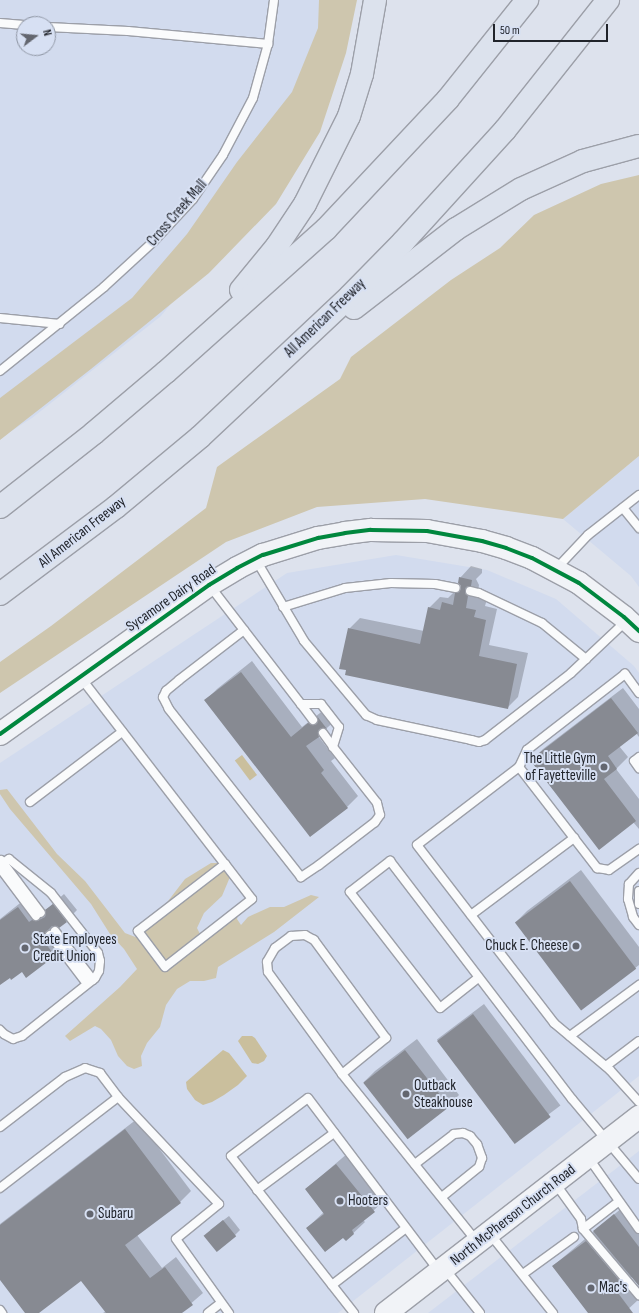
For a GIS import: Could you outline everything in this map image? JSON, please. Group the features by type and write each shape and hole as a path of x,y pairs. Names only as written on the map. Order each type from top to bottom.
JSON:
{"highway":[{"path":"166,372 254,275 305,204 349,116 362,74 375,0"},
{"path":"0,507 94,433 166,372 326,230 448,99 527,0"},
{"name":"All American Freeway","path":"0,594 116,507 200,437 350,296 403,242 505,130 608,0"},
{"path":"242,398 404,268 456,229 528,186 582,162 639,146"}],"street":[{"name":"Sycamore Dairy Road","path":"0,734 209,585 263,555 318,538 371,530 399,530 427,531 482,541 532,558 556,570 579,583 633,626"},
{"name":"North McPherson Church Road","path":"386,1313 639,1117"}],"lane":[{"name":"Cross Creek Mall","path":"0,371 60,324 148,248 193,199 223,155 253,98 268,44 274,0"},
{"path":"0,22 16,24"},
{"path":"56,27 128,31 268,44"},
{"path":"0,318 60,324"},
{"path":"556,570 588,535 639,495"},
{"path":"623,508 639,528"},
{"path":"256,559 304,641 366,715 377,720 479,742 485,740 571,673 586,659 633,626"},
{"path":"283,607 345,588 391,583 435,584 456,588"},
{"path":"209,585 313,720"},
{"path":"470,591 479,593 542,623 586,659"},
{"path":"244,630 179,680 166,691 163,697 169,709 301,877 368,827 380,815 377,804 323,733"},
{"path":"639,693 625,674 527,750 519,767 417,845 554,1022 606,1066 639,1102"},
{"path":"80,677 122,732 225,864 252,899 165,967 138,931 225,864"},
{"path":"301,704 321,704 339,727 333,747"},
{"path":"30,802 122,732"},
{"path":"639,757 634,761 639,768"},
{"path":"519,767 597,868 609,870 639,849"},
{"path":"471,915 574,838"},
{"path":"0,1030 13,1039 22,1036 90,982 99,971 100,961 98,953 51,893 9,859 1,864 39,914"},
{"path":"478,978 440,1008 350,892 390,861 572,1099 609,1141 639,1179"},
{"path":"639,873 633,878 628,891 629,907 639,925"},
{"path":"639,891 639,904"},
{"path":"53,933 90,982"},
{"path":"342,1074 386,1038 314,940 305,935 291,936 275,948 267,962 268,972 342,1074 442,1197 523,1274 553,1313"},
{"path":"570,1036 639,985"},
{"path":"606,1066 639,1041"},
{"path":"0,1127 65,1077 85,1068 100,1073 118,1097 219,1204 176,1240 229,1313"},
{"path":"0,1188 118,1097"},
{"path":"354,1313 231,1156 308,1098 406,1228 480,1313"},
{"path":"257,1190 334,1133"},
{"path":"415,1164 454,1134 463,1133 470,1136 477,1144 482,1158 479,1167 442,1197"},
{"path":"588,1156 618,1202 639,1229"},
{"path":"554,1182 581,1219 583,1229 639,1295"},
{"path":"583,1229 618,1202"},
{"path":"332,1285 406,1228"},
{"path":"523,1274 574,1237"},
{"path":"208,1313 221,1303"}],"shaded area":[{"path":"0,0 342,0 244,214 161,316 32,418 0,438"},
{"path":"319,0 357,0 346,53 320,132 276,204 209,273 91,369 0,440 0,398 132,298 187,234 237,162 292,92 318,28"},
{"path":"639,175 639,456 563,519 425,499 317,507 226,542 0,693 0,662 51,626 206,508 217,467 340,379 351,357 451,280 500,248 534,215 601,184"},
{"path":"639,456 639,587 631,576 563,519"},
{"path":"396,555 487,570 556,599 634,666 639,673 639,1076 338,1313 0,1313 0,763 287,573"},
{"path":"242,755 257,775 250,780 235,760"},
{"path":"7,789 57,854 85,881 125,933 138,938 185,879 211,863 226,863 230,877 222,896 204,913 197,928 201,936 240,909 237,919 241,925 248,917 270,907 284,907 311,895 319,897 274,932 218,967 216,978 204,981 190,981 177,989 166,1005 160,1027 147,1043 141,1056 142,1066 134,1069 127,1066 118,1056 111,1040 101,1029 95,1026 70,1041 65,1036 120,987 137,969 124,949 110,934 91,904 10,809 0,794 0,790"},
{"path":"242,1036 252,1036 255,1038 267,1056 264,1061 258,1064 252,1063 238,1041"},
{"path":"223,1050 229,1053 247,1076 238,1085 224,1095 203,1105 195,1100 187,1089 186,1082"},
{"path":"639,1151 639,1313 428,1313"}],"building":[{"path":"459,577 472,580 471,586 466,587 465,590 468,596 466,608 476,610 474,617 486,620 479,656 517,664 508,709 345,675 346,670 339,669 348,628 420,644 428,607 440,610 442,602 453,605 455,593 461,589 461,586 458,583"},
{"path":"241,672 291,737 308,723 313,725 317,724 317,716 327,729 320,729 318,733 319,737 306,746 324,770 321,773 348,808 310,837 204,700"},
{"path":"611,698 638,733 608,756 617,769 604,779 636,821 599,850 530,760"},
{"name":"Chuck E. Cheese","path":"570,881 636,969 581,1010 515,923"},
{"name":"State Employees Credit Union","path":"53,904 67,922 59,928 52,926 45,933 46,938 43,940 55,956 26,978 22,972 11,980 10,978 0,985 0,920 18,907 29,922 32,920 37,921 45,917 45,910"},
{"path":"473,1014 551,1117 515,1144 437,1041"},
{"name":"Outback Steakhouse","path":"405,1050 449,1107 408,1139 363,1083"},
{"name":"Subaru","path":"125,1129 181,1203 125,1245 150,1278 165,1267 193,1305 182,1313 106,1313 81,1281 39,1313 25,1313 0,1280 0,1225"},
{"name":"Hooters","path":"336,1164 375,1212 352,1230 354,1234 346,1241 343,1238 325,1252 306,1228 324,1214 305,1189"},
{"path":"614,1214 639,1247 639,1286 593,1231"},
{"path":"223,1220 236,1236 217,1252 204,1236"},
{"path":"586,1241 624,1286 612,1285 633,1313 588,1313 552,1266"}],"cycle path":[{"path":"0,734 209,585 237,568 263,555 318,538 345,533 371,530 427,531 482,541 506,548 532,558 579,583 624,617 639,631"}],"place":[{"name":"The Little Gym of Fayetteville","path":"604,767"},
{"name":"Chuck E. Cheese","path":"576,946"},
{"name":"State Employees Credit Union","path":"25,948"},
{"name":"Outback Steakhouse","path":"406,1094"},
{"name":"Hooters","path":"340,1201"},
{"name":"Subaru","path":"90,1214"},
{"name":"Mac's","path":"591,1288"}]}
